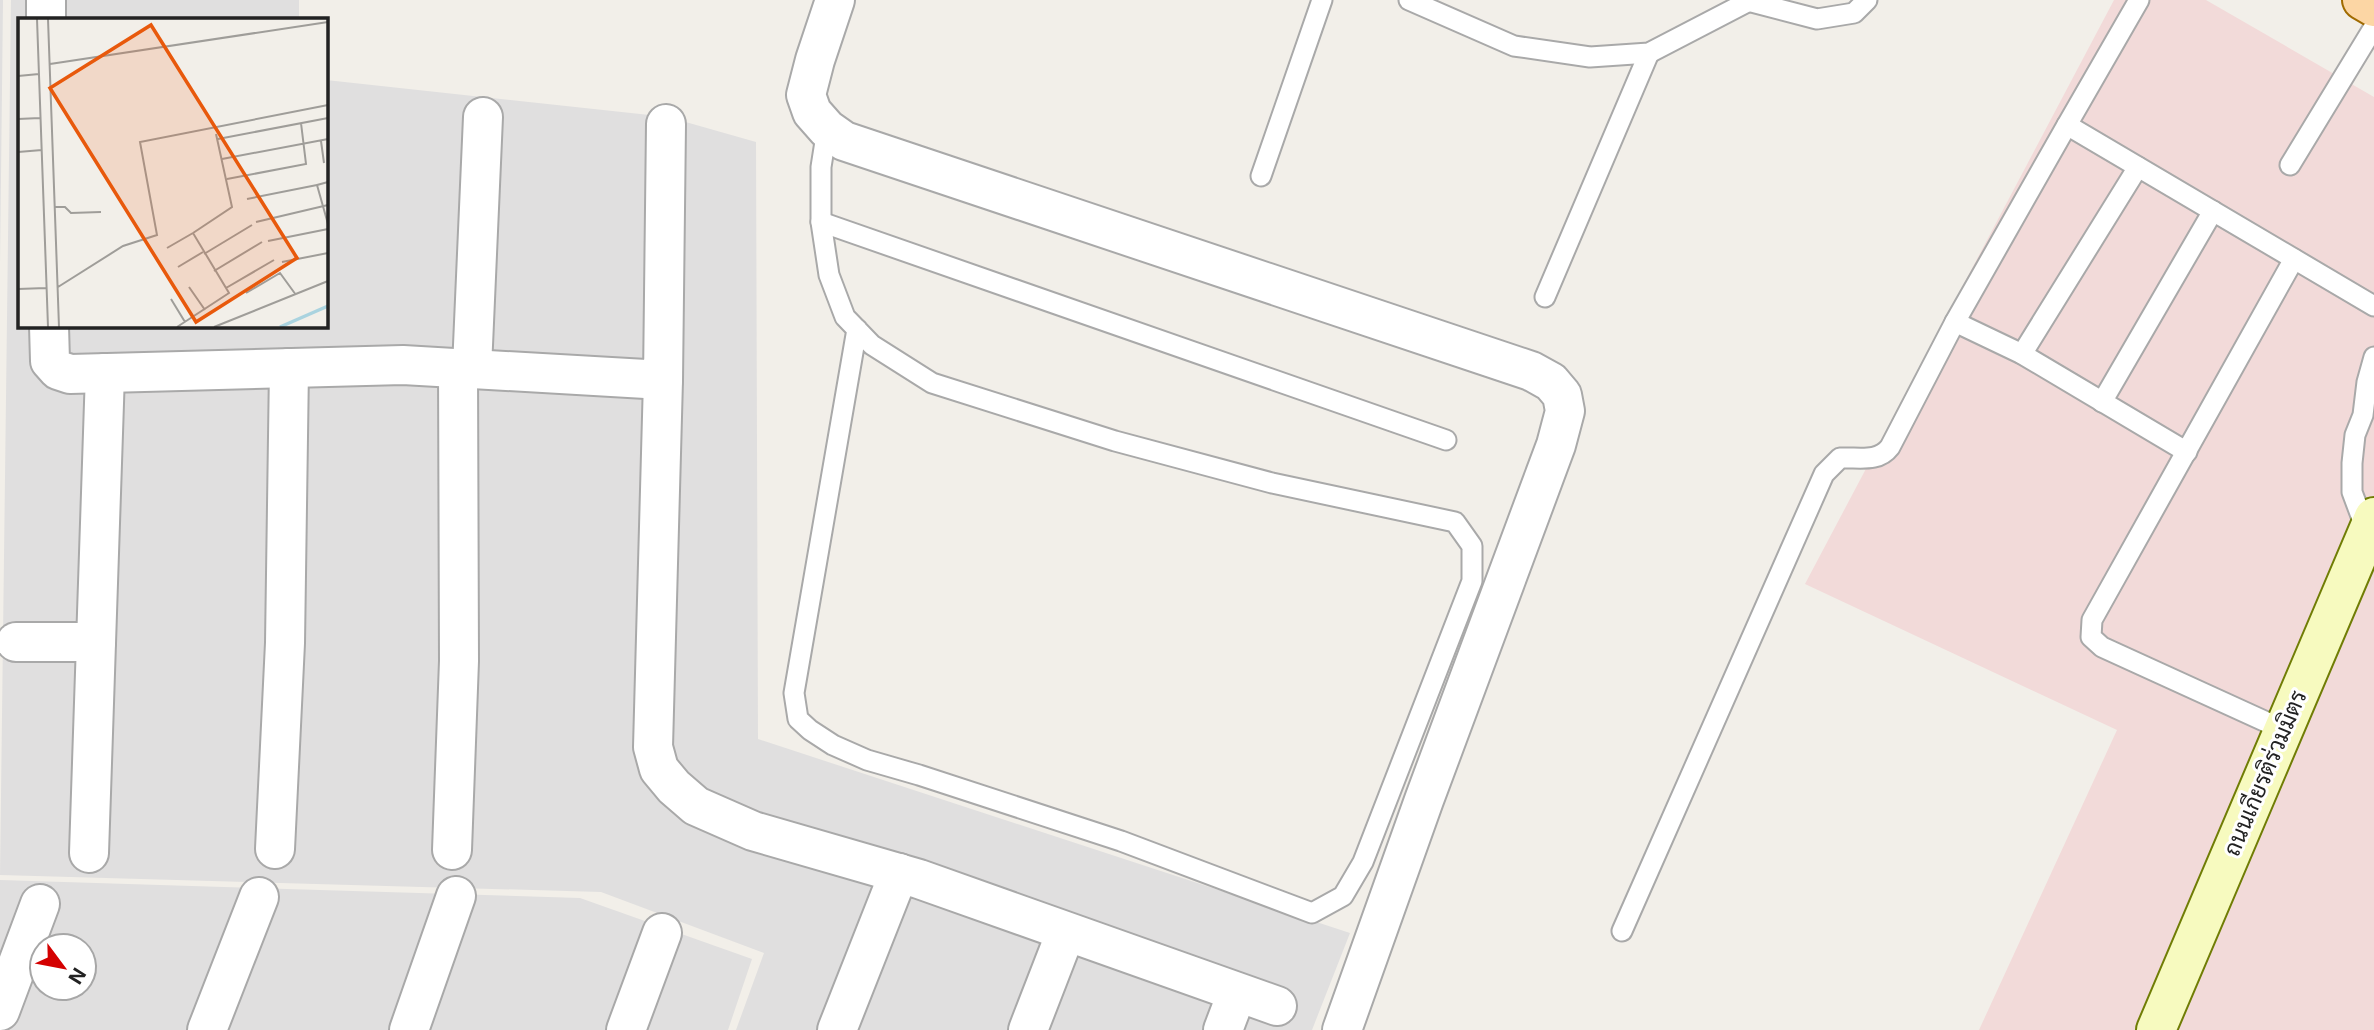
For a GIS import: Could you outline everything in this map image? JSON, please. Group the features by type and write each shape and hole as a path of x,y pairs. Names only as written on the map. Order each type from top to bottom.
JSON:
{"main road":[{"path":"2362,0 2374,7"}],"street":[{"path":"46,0 46,18"},
{"path":"835,0 814,60 806,95 812,112 827,129 845,141 1531,371 1551,382 1562,395 1565,411 1556,445 1342,1030"},
{"path":"452,850 465,368 483,117"},
{"path":"666,124 663,380 653,680 653,747 659,769 674,787 696,806 753,831 899,873 1277,1006"},
{"path":"50,327 50,361 58,370 70,374 403,365 663,380"},
{"path":"275,849 285,643 289,368"},
{"path":"89,853 105,373"},
{"name":"ถนนเกียรติร่วมมิตร","path":"2156,1030 2371,525"},
{"path":"16,642 96,642"},
{"path":"837,1030 899,873"},
{"path":"409,1030 456,896"},
{"path":"207,1030 259,897"},
{"path":"0,1011 40,904"},
{"path":"1028,1030 1066,932"},
{"path":"626,1030 662,933"},
{"path":"1223,1030 1237,993"}],"lane":[{"path":"1261,176 1322,0"},
{"path":"1409,0 1514,46 1590,57 1650,53 1749,1 1817,19 1854,13 1867,0"},
{"path":"1622,931 1824,474 1840,458 1877,458 1884,454 1955,322 2139,0"},
{"path":"2290,165 2374,27"},
{"path":"1545,298 1650,53"},
{"path":"2067,125 2374,306"},
{"path":"827,129 821,167 821,222 829,275 845,317 857,329 872,345 932,383 1115,441 1272,483 1455,522 1472,547 1472,581 1363,862 1343,896 1312,913 1121,841 867,760 833,745 798,719 794,693 857,329"},
{"path":"2022,354 2138,167"},
{"path":"2102,402 2213,211"},
{"path":"821,222 1446,440"},
{"path":"2284,730 2102,647 2091,637 2092,620 2294,259"},
{"path":"1955,322 2022,354 2187,452"},
{"path":"2371,525 2352,492 2352,463 2355,435 2363,415 2367,382 2374,357"}],"shaded area":[{"path":"0,0 3,0 0,264"},
{"path":"11,0 299,0 299,18 18,18 18,327 327,327 327,80 668,117 756,142 758,739 1350,933 1312,1030 736,1030 764,953 601,892 0,875"},
{"path":"2114,0 2206,0 2374,97 2374,1030 1979,1030 2117,730 1805,584"},
{"path":"0,880 580,898 752,959 728,1030 0,1030"}]}
